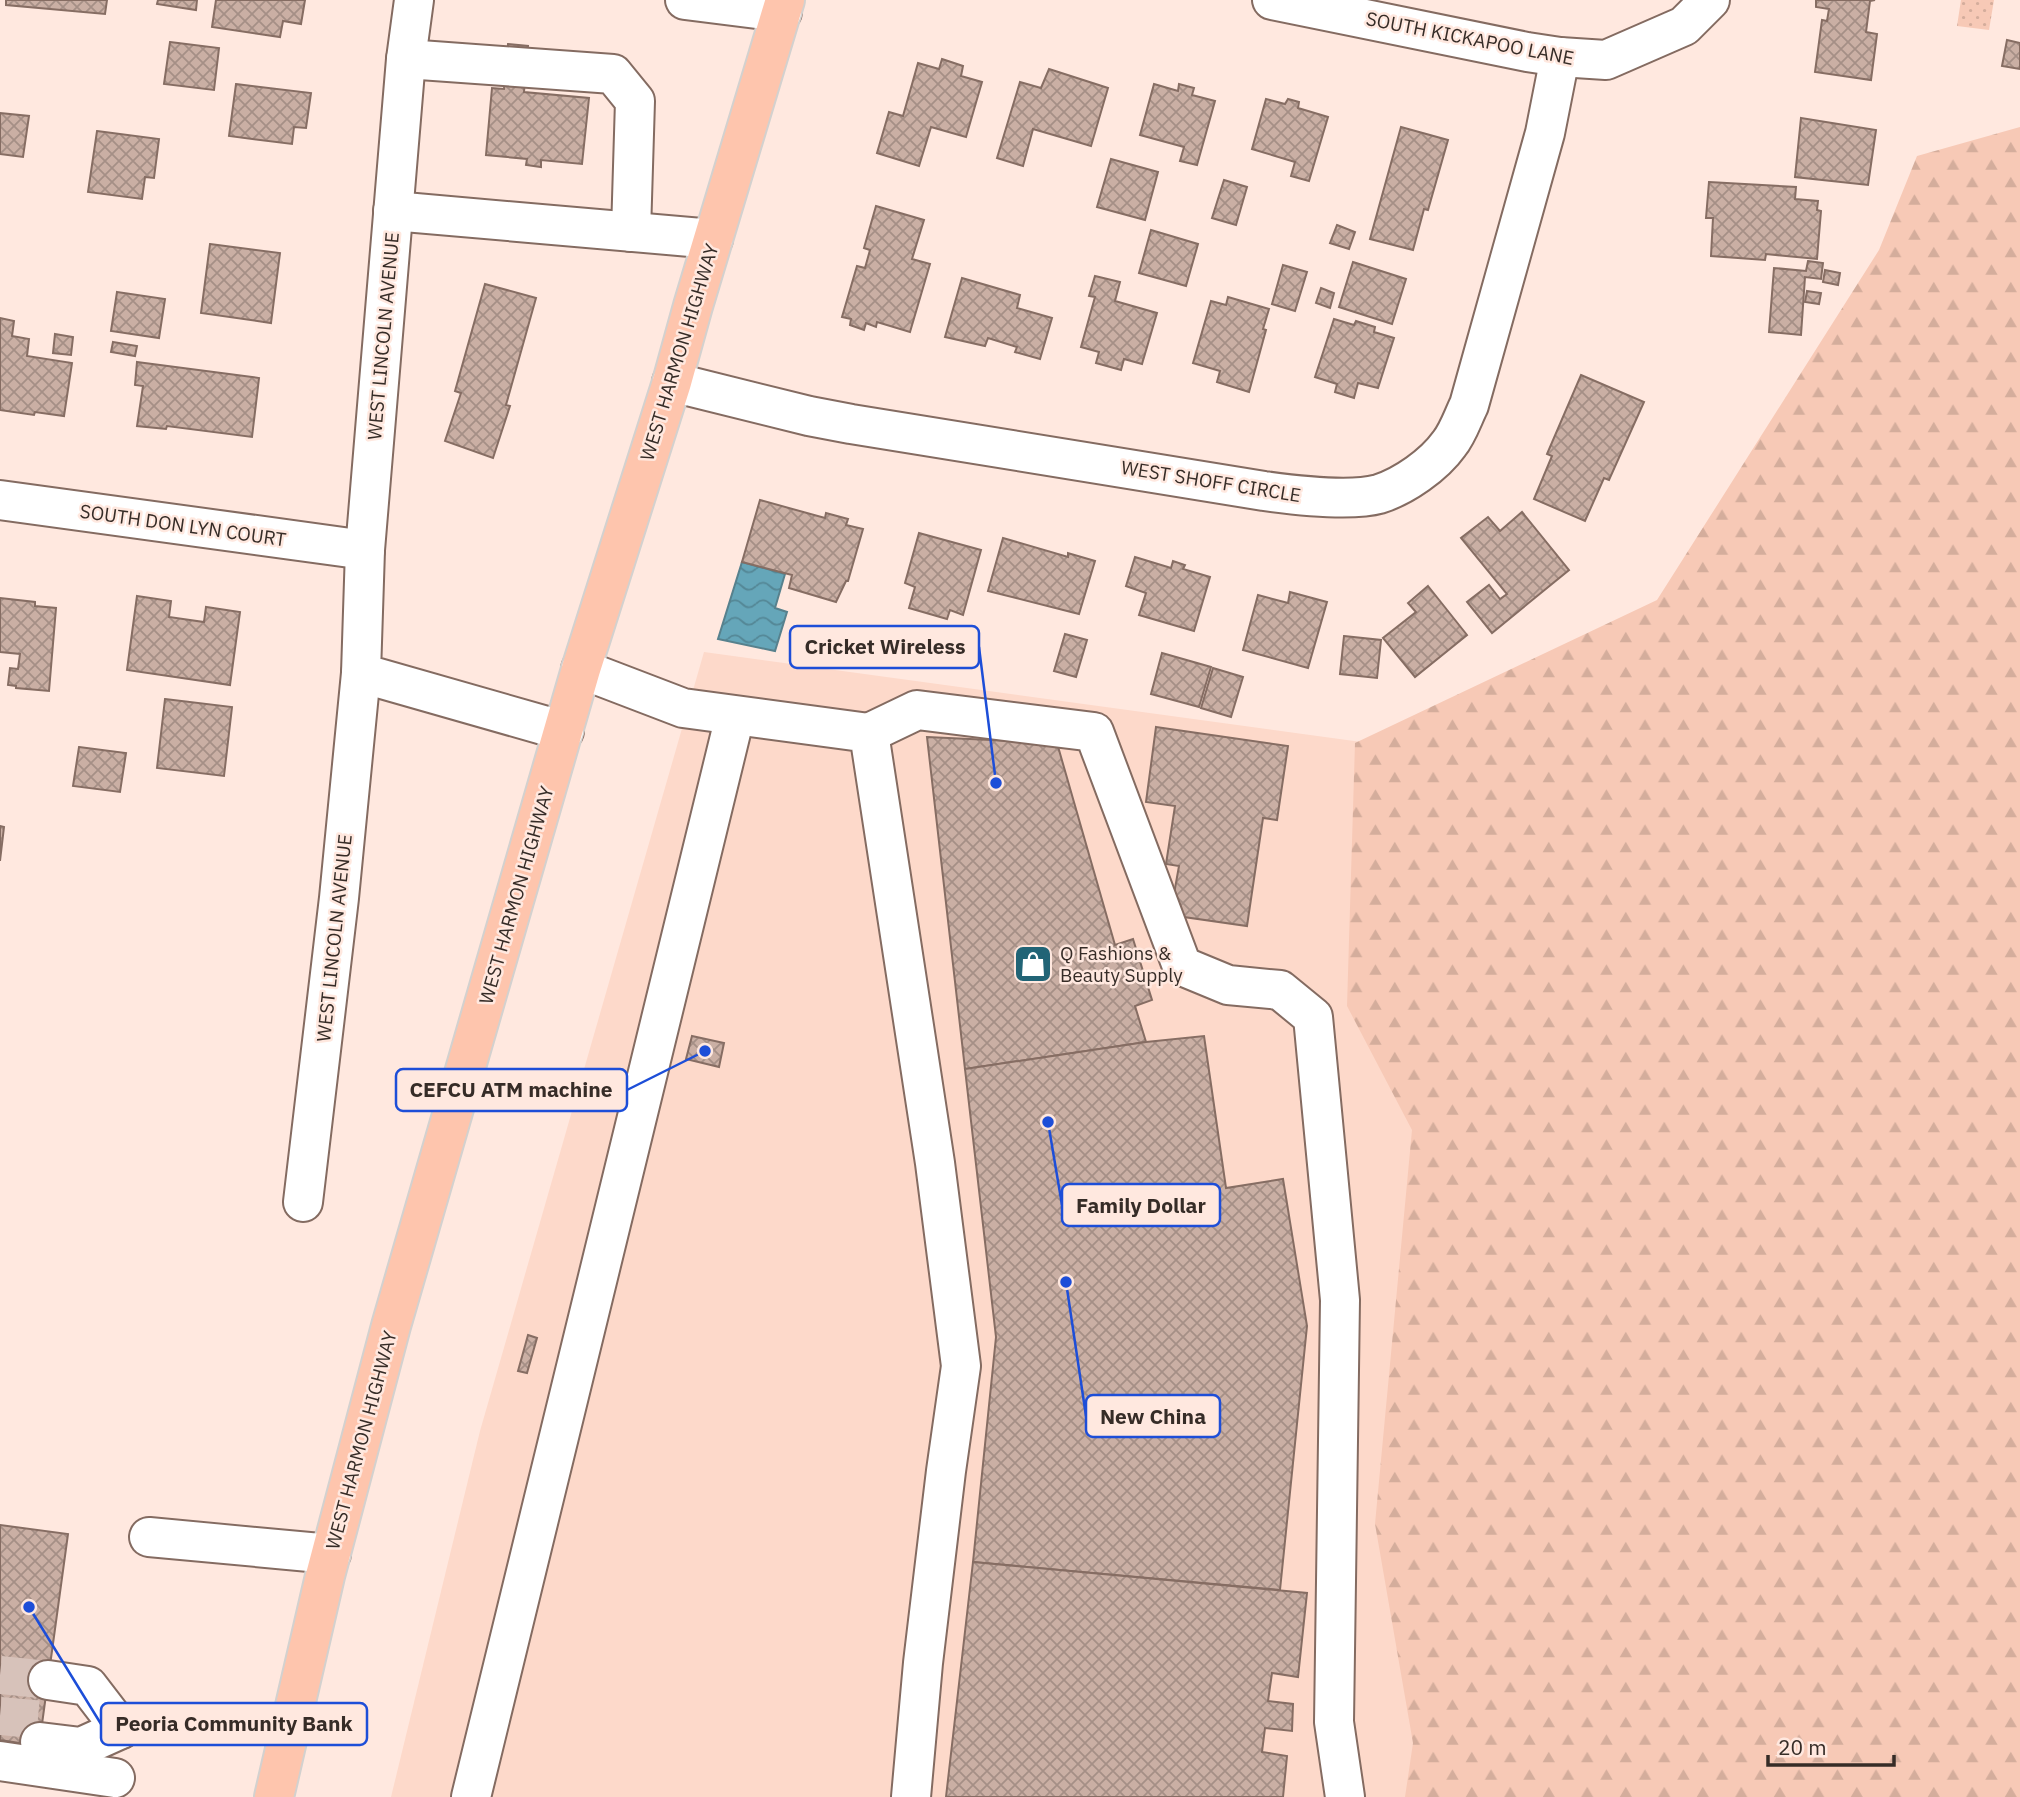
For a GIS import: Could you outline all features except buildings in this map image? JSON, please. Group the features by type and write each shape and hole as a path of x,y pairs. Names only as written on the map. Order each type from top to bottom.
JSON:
{"main road":[{"name":"WEST HARMON HIGHWAY","path":"274,1797 331,1554 391,1326 581,669 672,382 783,6"}],"street":[{"name":"WEST LINCOLN AVENUE","path":"303,1202 339,898 361,673 365,550 406,58 414,0"},
{"path":"685,0 783,6"},
{"name":"SOUTH KICKAPOO LANE","path":"1272,0 1560,57 1606,61 1684,26 1710,0"},
{"name":"WEST SHOFF CIRCLE","path":"672,382 851,424 1299,496 1378,494 1409,479 1450,444 1469,405 1545,133 1560,57"},
{"path":"406,58 612,74 635,101 631,232"},
{"path":"393,211 713,239"},
{"name":"SOUTH DON LYN COURT","path":"0,500 365,550"},
{"path":"581,669 684,708 869,733 917,710 1094,732 1182,966 1228,985 1280,990 1313,1017 1340,1300 1334,1721 1345,1797"},
{"path":"361,673 564,731"},
{"path":"471,1797 735,716"},
{"path":"869,733 935,1163 961,1366 923,1663 911,1797"},
{"path":"149,1537 331,1554"},
{"path":"88,1686 121,1729 81,1747 44,1710 88,1686"},
{"path":"0,1760 115,1778"}],"shaded area":[{"path":"704,652 1573,771 1454,1797 391,1797 480,1431"}],"green space":[{"path":"1961,0 1994,0 1989,30 1957,26"},
{"path":"2020,127 2020,1797 1405,1797 1413,1743 1375,1524 1412,1130 1347,1006 1355,743 1657,600 1879,250 1917,156"}],"water":[{"path":"742,562 785,574 775,608 787,612 775,651 718,639"}],"tunnel":[{"path":"0,1675 48,1680"},
{"path":"0,1716 43,1720"}],"place":[{"name":"Cricket Wireless","path":"996,783"},
{"name":"Q Fashions & Beauty Supply","path":"1033,964"},
{"name":"CEFCU ATM machine","path":"705,1051"},
{"name":"Family Dollar","path":"1048,1122"},
{"name":"New China","path":"1066,1282"},
{"name":"Peoria Community Bank","path":"29,1607"}]}
